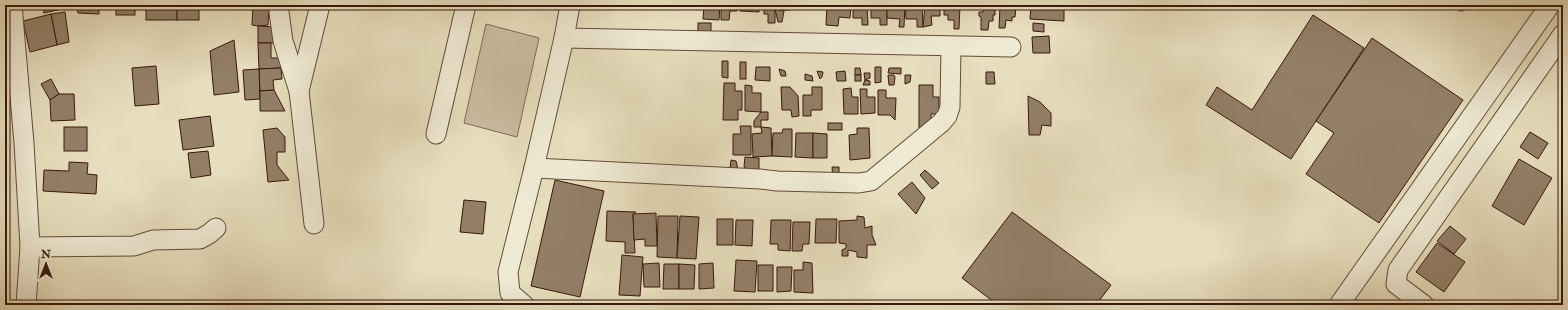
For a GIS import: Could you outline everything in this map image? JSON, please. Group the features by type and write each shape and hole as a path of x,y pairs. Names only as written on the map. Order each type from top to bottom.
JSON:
{"street":[{"path":"12,5 24,143 30,247 26,305"},
{"path":"278,5 282,41 299,91 314,224"},
{"path":"299,91 320,5"},
{"path":"436,134 466,5"},
{"path":"524,305 510,294 508,272 534,168 564,38 570,5"},
{"path":"1339,305 1550,5"},
{"path":"1424,305 1396,284 1398,270 1563,34"},
{"path":"564,38 1010,47"},
{"path":"534,168 777,181 871,181 941,123 947,116 950,107 951,47"},
{"path":"30,247 134,246 153,240 200,239 216,228"}],"shaded area":[{"path":"486,24 539,38 517,137 464,123"}],"building":[{"path":"42,5 76,5 76,6 44,13"},
{"path":"76,5 99,5 99,14 78,13"},
{"path":"116,5 135,5 135,15 116,15"},
{"path":"146,5 177,5 177,20 146,20"},
{"path":"177,5 199,5 199,20 177,20"},
{"path":"253,5 269,5 268,25 252,25"},
{"path":"704,5 720,5 719,20 703,19"},
{"path":"721,5 737,5 737,11 730,11 729,20 721,20"},
{"path":"740,5 760,5 759,12 740,11"},
{"path":"760,5 771,5 771,8 760,8"},
{"path":"782,5 791,5 790,10 782,10"},
{"path":"827,5 851,5 850,18 839,17 838,26 826,25"},
{"path":"853,5 867,5 868,25 862,25 862,18 853,18"},
{"path":"871,5 887,5 887,25 880,25 880,18 871,18"},
{"path":"887,5 905,5 904,27 899,27 900,19 887,18"},
{"path":"905,5 922,5 923,27 917,27 917,19 906,19"},
{"path":"925,5 940,5 940,16 931,16 932,25 923,27"},
{"path":"944,5 960,5 959,29 954,29 954,20 948,20 948,15 944,15"},
{"path":"1031,5 1064,5 1064,21 1030,19"},
{"path":"983,6 995,6 995,15 993,15 993,21 989,21 988,30 981,30 981,17 979,16 979,12 983,12"},
{"path":"1000,6 1016,7 1015,17 1012,17 1012,21 1006,20 1005,28 999,28"},
{"path":"764,9 775,9 775,23 768,23 768,14 764,14"},
{"path":"775,9 784,11 782,22 778,22"},
{"path":"65,12 69,42 57,45 51,14"},
{"path":"51,14 57,45 30,52 23,21"},
{"path":"1313,15 1364,48 1291,159 1206,105 1217,87 1252,110"},
{"path":"698,23 711,23 711,38 698,38"},
{"path":"1033,23 1044,24 1044,32 1033,31"},
{"path":"258,26 277,27 276,43 258,43"},
{"path":"1049,36 1050,53 1033,53 1032,37"},
{"path":"1372,38 1463,100 1379,223 1306,174 1334,133 1316,121"},
{"path":"234,40 239,92 214,95 210,51"},
{"path":"258,43 271,43 271,58 285,58 285,70 281,68 259,69"},
{"path":"722,61 728,61 728,78 722,77"},
{"path":"740,62 746,62 746,79 740,79"},
{"path":"156,66 159,104 135,106 132,68"},
{"path":"756,67 770,67 770,81 755,80"},
{"path":"875,67 881,67 881,82 875,83"},
{"path":"281,68 282,79 273,80 274,90 260,91 259,69"},
{"path":"855,68 860,68 861,75 855,75"},
{"path":"889,68 901,68 901,74 888,73"},
{"path":"259,69 260,99 245,100 243,70"},
{"path":"779,69 785,71 786,76 781,76"},
{"path":"817,71 823,72 820,79"},
{"path":"845,71 846,81 837,81 836,72"},
{"path":"986,72 994,72 995,84 986,84"},
{"path":"864,73 870,73 870,78 865,80"},
{"path":"805,74 812,76 813,81 805,80"},
{"path":"855,75 861,75 861,81 855,81"},
{"path":"888,75 894,75 894,85 889,85"},
{"path":"905,75 911,75 910,82 905,84"},
{"path":"51,79 59,94 50,100 41,84"},
{"path":"865,80 870,81 870,85 863,85"},
{"path":"724,83 735,83 735,91 742,91 742,110 738,110 738,120 723,120"},
{"path":"745,85 752,86 752,93 761,93 761,112 745,111"},
{"path":"919,85 933,85 933,97 939,97 939,114 931,114 931,128 919,128"},
{"path":"781,87 790,87 798,96 799,116 792,117 791,110 782,110"},
{"path":"812,87 822,87 822,110 811,110 811,116 803,116 803,95 812,95"},
{"path":"851,88 852,97 858,97 858,114 844,114 843,89"},
{"path":"860,89 867,89 867,97 875,97 875,113 861,114"},
{"path":"274,90 285,111 260,111 260,91"},
{"path":"878,90 886,90 886,98 896,98 895,120 890,115 878,115"},
{"path":"59,94 74,94 75,120 51,121 50,100"},
{"path":"1028,96 1040,102 1051,113 1051,126 1042,125 1040,135 1029,135"},
{"path":"761,112 768,112 768,120 761,120 761,127 754,127 754,121"},
{"path":"210,116 214,146 183,150 179,120"},
{"path":"828,123 842,123 842,130 828,130"},
{"path":"740,126 751,126 751,155 733,155 733,134 741,134"},
{"path":"64,127 87,127 87,151 64,151"},
{"path":"761,127 771,128 772,156 753,157 752,134 762,133"},
{"path":"277,128 285,137 285,152 277,152 277,165 289,180 268,182 263,130"},
{"path":"857,128 869,128 870,158 850,160 849,135 857,134"},
{"path":"783,129 792,129 792,157 772,156 773,133 782,133"},
{"path":"1530,132 1548,143 1538,159 1520,147"},
{"path":"796,133 813,133 813,158 795,157"},
{"path":"813,133 827,134 827,158 813,158"},
{"path":"208,151 211,175 191,178 188,153"},
{"path":"745,157 759,158 759,175 744,167"},
{"path":"1519,159 1552,178 1524,225 1492,206"},
{"path":"731,160 736,161 738,169 730,168"},
{"path":"69,162 88,163 87,174 97,175 96,194 43,191 44,170 69,171"},
{"path":"832,167 839,167 839,181 833,181"},
{"path":"925,170 939,183 932,189 920,175"},
{"path":"555,180 604,191 580,297 531,286"},
{"path":"912,182 925,198 916,214 898,194"},
{"path":"464,200 486,202 483,234 460,232"},
{"path":"607,211 636,212 633,214 635,253 625,253 625,242 606,241"},
{"path":"1012,212 1111,285 1096,305 998,305 962,278"},
{"path":"656,213 657,246 645,246 645,239 634,240 633,214"},
{"path":"658,216 678,216 677,258 657,257"},
{"path":"680,216 699,217 696,259 677,258"},
{"path":"857,216 864,217 865,228 872,226 872,235 876,245 867,245 867,258 857,257 857,252 848,250 848,256 842,256 842,250 846,248 846,244 839,243 839,221 857,220"},
{"path":"717,219 733,219 733,245 717,245"},
{"path":"816,219 837,219 836,243 815,243"},
{"path":"736,220 753,220 752,246 735,245"},
{"path":"771,220 791,220 790,251 778,250 778,244 770,244"},
{"path":"793,222 810,222 809,244 803,244 802,251 792,251"},
{"path":"1450,226 1466,239 1454,254 1437,241"},
{"path":"1437,243 1465,262 1444,292 1416,272"},
{"path":"622,255 643,257 640,296 619,295"},
{"path":"736,260 757,261 755,292 734,291"},
{"path":"803,262 812,263 813,293 794,292 794,270 803,270"},
{"path":"659,263 660,287 644,287 643,264"},
{"path":"713,263 714,288 699,289 699,264"},
{"path":"664,264 679,264 679,289 663,289"},
{"path":"679,264 695,265 694,289 679,289"},
{"path":"758,265 773,265 773,291 758,291"},
{"path":"777,267 792,267 791,291 777,292"}]}
